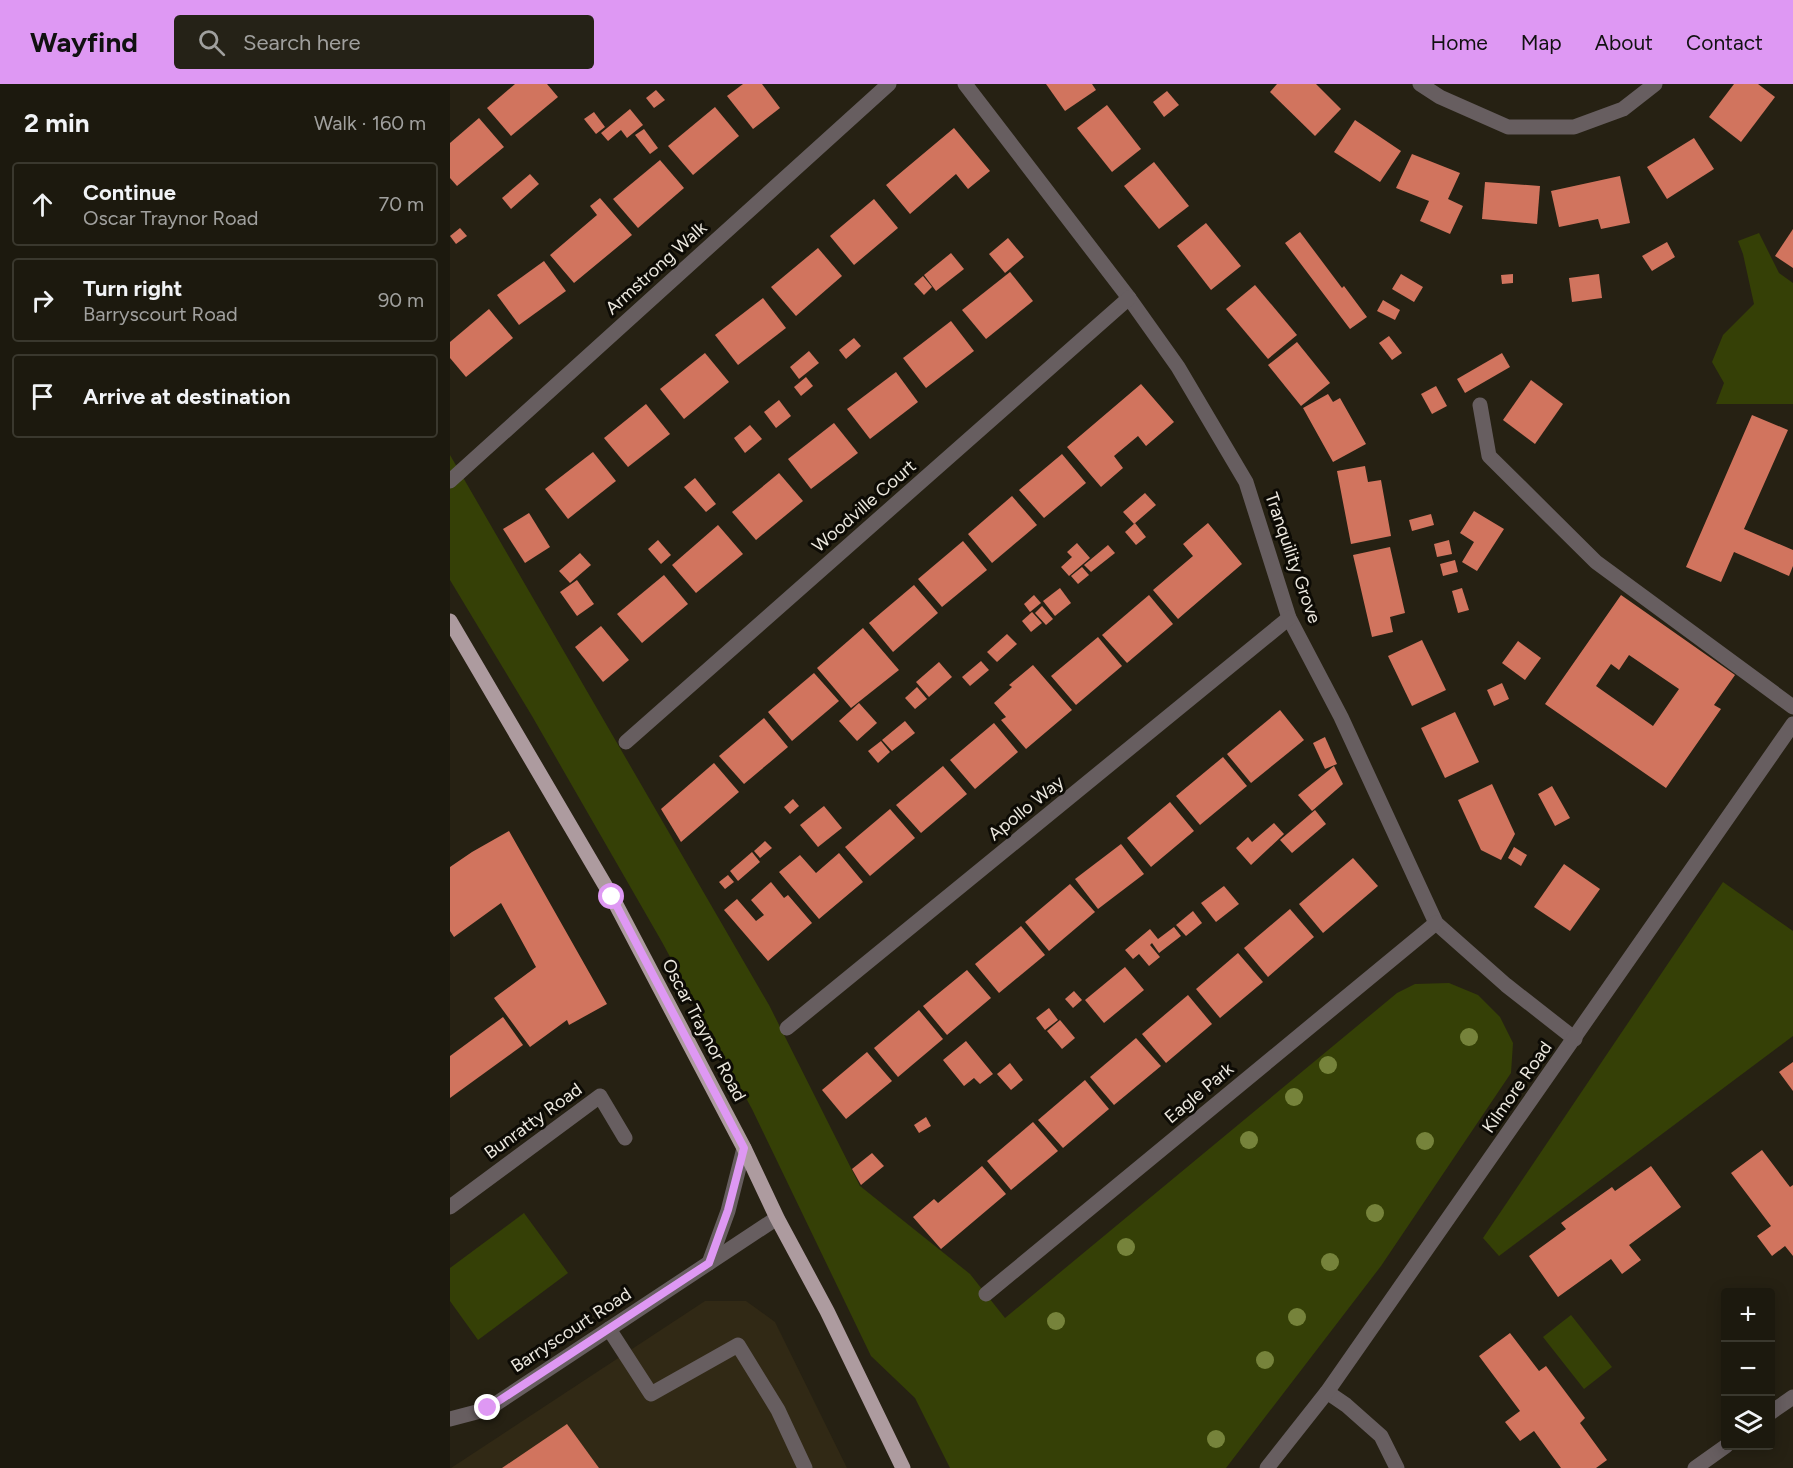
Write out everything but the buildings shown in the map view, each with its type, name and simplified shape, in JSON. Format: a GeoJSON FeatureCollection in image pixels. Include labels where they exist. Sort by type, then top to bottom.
{"type":"FeatureCollection","features":[{"type":"Feature","properties":{"kind":"main road","name":"Oscar Traynor Road"},"geometry":{"type":"LineString","coordinates":[[450,621],[612,897],[744,1148],[903,1468]]}},
{"type":"Feature","properties":{"kind":"street","name":"Armstrong Walk"},"geometry":{"type":"LineString","coordinates":[[450,481],[889,84]]}},
{"type":"Feature","properties":{"kind":"street","name":"Tranquility Grove"},"geometry":{"type":"LineString","coordinates":[[965,84],[1129,298],[1178,367],[1246,482],[1289,618],[1341,717],[1436,922],[1506,985],[1575,1039]]}},
{"type":"Feature","properties":{"kind":"street"},"geometry":{"type":"LineString","coordinates":[[1420,84],[1440,98],[1508,127],[1574,127],[1623,109],[1655,84]]}},
{"type":"Feature","properties":{"kind":"street","name":"Woodville Court"},"geometry":{"type":"LineString","coordinates":[[626,742],[1129,298]]}},
{"type":"Feature","properties":{"kind":"street"},"geometry":{"type":"LineString","coordinates":[[1480,405],[1489,456],[1596,562],[1793,706]]}},
{"type":"Feature","properties":{"kind":"street","name":"Apollo Way"},"geometry":{"type":"LineString","coordinates":[[787,1028],[1289,618]]}},
{"type":"Feature","properties":{"kind":"street","name":"Kilmore Road"},"geometry":{"type":"LineString","coordinates":[[1267,1468],[1327,1392],[1793,724]]}},
{"type":"Feature","properties":{"kind":"street","name":"Eagle Park"},"geometry":{"type":"LineString","coordinates":[[986,1294],[1436,922]]}},
{"type":"Feature","properties":{"kind":"street","name":"Bunratty Road"},"geometry":{"type":"LineString","coordinates":[[450,1207],[600,1096],[625,1138]]}},
{"type":"Feature","properties":{"kind":"street"},"geometry":{"type":"LineString","coordinates":[[709,1263],[728,1210],[744,1148]]}},
{"type":"Feature","properties":{"kind":"street","name":"Barryscourt Road"},"geometry":{"type":"LineString","coordinates":[[450,1419],[488,1408],[777,1218]]}},
{"type":"Feature","properties":{"kind":"street"},"geometry":{"type":"LineString","coordinates":[[609,1329],[651,1394],[738,1345],[778,1410],[805,1468]]}},
{"type":"Feature","properties":{"kind":"street"},"geometry":{"type":"LineString","coordinates":[[1327,1392],[1346,1405],[1381,1436],[1397,1468]]}},
{"type":"Feature","properties":{"kind":"street"},"geometry":{"type":"LineString","coordinates":[[1775,1409],[1793,1396]]}},
{"type":"Feature","properties":{"kind":"street"},"geometry":{"type":"LineString","coordinates":[[1695,1468],[1721,1450]]}},
{"type":"Feature","properties":{"kind":"shaded area"},"geometry":{"type":"Polygon","coordinates":[[[705,1301],[746,1301],[775,1322],[847,1468],[451,1468],[705,1301]]]}},
{"type":"Feature","properties":{"kind":"green space"},"geometry":{"type":"Polygon","coordinates":[[[1759,233],[1779,273],[1793,283],[1793,404],[1716,404],[1724,383],[1712,362],[1723,335],[1754,304],[1738,241],[1759,233]]]}},
{"type":"Feature","properties":{"kind":"green space"},"geometry":{"type":"Polygon","coordinates":[[[450,455],[769,1005],[860,1186],[970,1274],[1005,1318],[1397,993],[1415,984],[1449,983],[1478,995],[1500,1017],[1513,1043],[1511,1073],[1381,1266],[1226,1468],[950,1468],[915,1398],[871,1356],[752,1109],[662,942],[532,716],[450,580],[450,455]]]}},
{"type":"Feature","properties":{"kind":"green space"},"geometry":{"type":"Polygon","coordinates":[[[1723,882],[1793,931],[1793,1036],[1499,1256],[1483,1238],[1723,882]]]}},
{"type":"Feature","properties":{"kind":"green space"},"geometry":{"type":"Polygon","coordinates":[[[524,1213],[568,1273],[478,1340],[450,1301],[450,1268],[524,1213]]]}},
{"type":"Feature","properties":{"kind":"green space"},"geometry":{"type":"Polygon","coordinates":[[[1571,1315],[1612,1367],[1584,1389],[1543,1337],[1571,1315]]]}},
{"type":"Feature","properties":{"kind":"route"},"geometry":{"type":"LineString","coordinates":[[488,1408],[709,1263],[728,1210],[744,1148],[612,897]]}}]}
